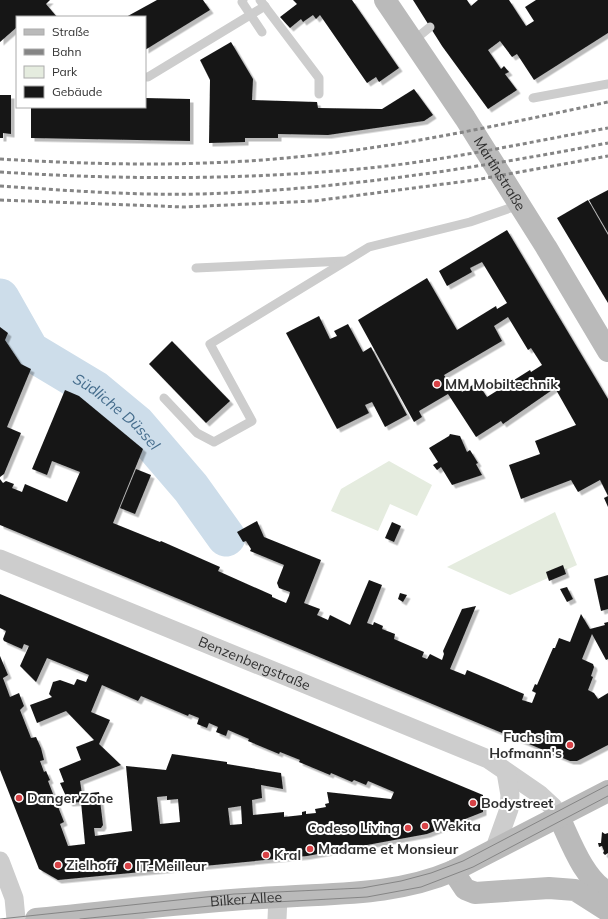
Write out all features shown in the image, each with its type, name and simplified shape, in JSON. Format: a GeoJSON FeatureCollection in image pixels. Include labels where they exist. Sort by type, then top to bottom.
{"type":"FeatureCollection","features":[{"type":"Feature","properties":{"kind":"street","name":"Martinstraße"},"geometry":{"type":"LineString","coordinates":[[385,0],[465,118],[608,351]]}},
{"type":"Feature","properties":{"kind":"street","name":"Benzenbergstraße"},"geometry":{"type":"LineString","coordinates":[[0,559],[488,759],[539,794],[553,807],[559,817]]}},
{"type":"Feature","properties":{"kind":"street"},"geometry":{"type":"LineString","coordinates":[[494,851],[509,809],[510,795],[506,772]]}},
{"type":"Feature","properties":{"kind":"street","name":"Bilker Allee"},"geometry":{"type":"LineString","coordinates":[[36,919],[278,896],[358,894],[427,881],[453,871],[494,851],[608,791]]}},
{"type":"Feature","properties":{"kind":"street"},"geometry":{"type":"LineString","coordinates":[[559,817],[578,856],[582,882],[608,911]]}},
{"type":"Feature","properties":{"kind":"street"},"geometry":{"type":"LineString","coordinates":[[0,861],[14,898],[16,919]]}},
{"type":"Feature","properties":{"kind":"street"},"geometry":{"type":"LineString","coordinates":[[453,871],[465,889],[475,893],[549,888],[582,882],[601,888],[608,892]]}},
{"type":"Feature","properties":{"kind":"street"},"geometry":{"type":"LineString","coordinates":[[277,919],[278,896]]}},
{"type":"Feature","properties":{"kind":"lane"},"geometry":{"type":"LineString","coordinates":[[243,0],[242,2],[262,32]]}},
{"type":"Feature","properties":{"kind":"lane"},"geometry":{"type":"LineString","coordinates":[[146,77],[250,15],[262,3],[318,78],[319,94]]}},
{"type":"Feature","properties":{"kind":"lane"},"geometry":{"type":"LineString","coordinates":[[413,41],[430,27]]}},
{"type":"Feature","properties":{"kind":"lane"},"geometry":{"type":"LineString","coordinates":[[532,98],[608,84]]}},
{"type":"Feature","properties":{"kind":"lane"},"geometry":{"type":"LineString","coordinates":[[164,398],[197,433],[214,442],[252,422],[210,344],[369,246],[470,222],[519,205]]}},
{"type":"Feature","properties":{"kind":"lane"},"geometry":{"type":"LineString","coordinates":[[196,268],[346,261]]}},
{"type":"Feature","properties":{"kind":"green space"},"geometry":{"type":"Polygon","coordinates":[[[389,461],[432,485],[417,516],[390,504],[378,531],[331,511],[341,489],[389,461]]]}},
{"type":"Feature","properties":{"kind":"green space"},"geometry":{"type":"Polygon","coordinates":[[[555,512],[577,565],[510,595],[447,567],[555,512]]]}},
{"type":"Feature","properties":{"kind":"building"},"geometry":{"type":"Polygon","coordinates":[[[0,0],[50,0],[46,4],[56,16],[16,16],[16,28],[0,42],[0,0]]]}},
{"type":"Feature","properties":{"kind":"building"},"geometry":{"type":"Polygon","coordinates":[[[157,0],[203,0],[210,10],[146,49],[146,16],[128,16],[157,0]]]}},
{"type":"Feature","properties":{"kind":"building"},"geometry":{"type":"Polygon","coordinates":[[[293,0],[352,0],[399,68],[379,82],[376,77],[367,83],[320,15],[316,19],[313,15],[303,22],[301,19],[290,28],[280,17],[297,4],[293,0]]]}},
{"type":"Feature","properties":{"kind":"building"},"geometry":{"type":"Polygon","coordinates":[[[413,0],[467,0],[471,6],[478,0],[509,0],[526,26],[534,21],[525,7],[536,0],[608,0],[608,33],[534,80],[517,54],[512,57],[500,41],[488,50],[501,69],[504,66],[509,72],[505,74],[517,90],[488,109],[442,46],[413,0]]]}},
{"type":"Feature","properties":{"kind":"building"},"geometry":{"type":"Polygon","coordinates":[[[231,42],[253,79],[252,100],[317,102],[318,108],[382,109],[414,89],[433,115],[424,121],[328,135],[278,134],[278,138],[245,138],[245,142],[209,143],[210,80],[200,60],[231,42]]]}},
{"type":"Feature","properties":{"kind":"building"},"geometry":{"type":"Polygon","coordinates":[[[0,95],[11,95],[11,134],[3,133],[3,138],[0,138],[0,95]]]}},
{"type":"Feature","properties":{"kind":"building"},"geometry":{"type":"Polygon","coordinates":[[[146,98],[190,99],[190,141],[31,138],[31,108],[146,108],[146,98]]]}},
{"type":"Feature","properties":{"kind":"building"},"geometry":{"type":"Polygon","coordinates":[[[608,190],[608,233],[589,200],[608,190]]]}},
{"type":"Feature","properties":{"kind":"building"},"geometry":{"type":"Polygon","coordinates":[[[588,200],[608,235],[608,303],[557,218],[588,200]]]}},
{"type":"Feature","properties":{"kind":"building"},"geometry":{"type":"Polygon","coordinates":[[[507,230],[608,399],[608,496],[600,480],[578,492],[571,480],[521,499],[509,465],[540,454],[535,441],[576,425],[555,388],[503,424],[501,421],[476,437],[448,394],[419,411],[422,417],[414,422],[358,320],[427,278],[457,330],[496,306],[497,309],[507,303],[482,262],[470,268],[472,272],[447,286],[439,271],[507,230]],[[508,317],[494,326],[502,341],[444,375],[454,390],[459,386],[462,392],[477,382],[487,397],[530,370],[531,372],[542,365],[531,348],[528,350],[508,317]]]}},
{"type":"Feature","properties":{"kind":"building"},"geometry":{"type":"Polygon","coordinates":[[[319,316],[330,339],[337,336],[334,331],[348,324],[363,352],[371,347],[407,415],[385,427],[372,402],[365,405],[369,413],[337,429],[286,333],[319,316]]]}},
{"type":"Feature","properties":{"kind":"building"},"geometry":{"type":"Polygon","coordinates":[[[0,327],[8,333],[5,340],[21,364],[31,369],[7,427],[21,433],[4,474],[0,477],[0,327]]]}},
{"type":"Feature","properties":{"kind":"building"},"geometry":{"type":"Polygon","coordinates":[[[172,341],[230,401],[206,423],[149,364],[172,341]]]}},
{"type":"Feature","properties":{"kind":"building"},"geometry":{"type":"Polygon","coordinates":[[[65,390],[79,396],[143,449],[113,523],[160,542],[161,541],[220,567],[218,571],[272,595],[272,597],[286,603],[290,592],[279,588],[277,583],[284,565],[250,551],[251,549],[246,541],[243,542],[237,532],[257,521],[264,537],[321,560],[304,603],[320,609],[317,615],[328,620],[330,615],[350,625],[369,580],[382,585],[367,623],[373,625],[374,622],[383,626],[382,629],[395,634],[394,639],[424,652],[422,657],[427,659],[430,654],[442,660],[444,654],[443,651],[462,609],[476,606],[450,669],[465,675],[467,670],[524,694],[522,700],[532,703],[536,693],[532,691],[535,684],[537,685],[553,648],[555,648],[559,638],[570,642],[581,614],[590,629],[605,625],[604,623],[608,622],[608,659],[606,660],[592,634],[582,659],[593,664],[594,667],[591,676],[593,677],[588,690],[594,693],[598,699],[608,693],[608,745],[577,761],[570,761],[0,525],[0,479],[3,483],[6,481],[14,484],[12,488],[22,492],[25,484],[67,502],[80,472],[52,461],[47,475],[32,469],[65,390]]]}},
{"type":"Feature","properties":{"kind":"building"},"geometry":{"type":"Polygon","coordinates":[[[450,434],[460,436],[467,452],[470,450],[478,463],[476,464],[482,475],[452,485],[441,467],[437,470],[433,465],[438,462],[429,448],[450,434]]]}},
{"type":"Feature","properties":{"kind":"building"},"geometry":{"type":"Polygon","coordinates":[[[136,469],[151,475],[135,514],[120,508],[136,469]]]}},
{"type":"Feature","properties":{"kind":"building"},"geometry":{"type":"Polygon","coordinates":[[[608,496],[608,507],[604,498],[608,496]]]}},
{"type":"Feature","properties":{"kind":"building"},"geometry":{"type":"Polygon","coordinates":[[[392,522],[401,526],[394,542],[385,538],[392,522]]]}},
{"type":"Feature","properties":{"kind":"building"},"geometry":{"type":"Polygon","coordinates":[[[563,565],[566,574],[549,581],[546,572],[563,565]]]}},
{"type":"Feature","properties":{"kind":"building"},"geometry":{"type":"Polygon","coordinates":[[[608,575],[608,609],[601,611],[594,579],[608,575]]]}},
{"type":"Feature","properties":{"kind":"building"},"geometry":{"type":"Polygon","coordinates":[[[567,587],[573,599],[567,602],[560,589],[567,587]]]}},
{"type":"Feature","properties":{"kind":"building"},"geometry":{"type":"Polygon","coordinates":[[[400,593],[407,595],[403,602],[398,599],[400,593]]]}},
{"type":"Feature","properties":{"kind":"building"},"geometry":{"type":"Polygon","coordinates":[[[0,594],[483,795],[483,812],[427,834],[307,856],[58,880],[39,869],[0,770],[0,656],[8,675],[3,678],[10,697],[19,693],[24,706],[20,710],[31,738],[36,737],[41,748],[44,760],[40,761],[44,772],[46,771],[50,780],[48,781],[64,822],[60,824],[68,846],[85,844],[81,802],[69,803],[60,783],[64,782],[59,769],[81,760],[76,747],[94,740],[66,711],[37,723],[30,705],[52,697],[49,694],[53,682],[60,680],[74,685],[77,679],[86,682],[89,675],[47,658],[36,682],[20,666],[29,646],[24,644],[22,649],[4,641],[3,639],[6,631],[0,628],[0,594]],[[102,685],[91,712],[110,720],[99,744],[121,765],[80,781],[82,794],[99,792],[103,825],[101,828],[94,828],[95,836],[132,831],[126,766],[166,770],[172,754],[227,762],[227,764],[281,773],[283,789],[261,785],[262,798],[252,800],[253,815],[284,812],[284,817],[302,815],[302,812],[306,811],[306,814],[316,813],[315,809],[326,807],[325,804],[329,803],[327,792],[391,799],[394,792],[368,781],[366,785],[354,780],[352,782],[331,773],[330,775],[299,762],[300,760],[280,752],[279,754],[248,741],[249,739],[228,730],[226,736],[216,732],[218,727],[209,723],[207,728],[197,724],[199,718],[189,714],[188,716],[141,696],[138,701],[102,685]],[[167,796],[157,797],[160,824],[180,822],[178,799],[167,800],[167,796]],[[241,806],[228,808],[230,825],[242,824],[241,806]]]}},
{"type":"Feature","properties":{"kind":"building"},"geometry":{"type":"Polygon","coordinates":[[[602,832],[605,834],[608,833],[608,853],[605,855],[603,853],[604,851],[602,846],[599,847],[598,843],[601,843],[602,832]]]}},
{"type":"Feature","properties":{"kind":"waterway","name":"Südliche Düssel"},"geometry":{"type":"LineString","coordinates":[[0,298],[30,351],[95,390],[136,424],[191,488],[226,537]]}},
{"type":"Feature","properties":{"kind":"tram line"},"geometry":{"type":"LineString","coordinates":[[0,919],[234,894],[362,888],[401,881],[431,873],[463,861],[608,785]]}},
{"type":"Feature","properties":{"kind":"tram line"},"geometry":{"type":"LineString","coordinates":[[80,919],[220,905],[367,897],[421,887],[473,867],[608,796]]}},
{"type":"Feature","properties":{"kind":"railway"},"geometry":{"type":"LineString","coordinates":[[0,159],[74,163],[185,164],[296,157],[335,153],[414,141],[608,102]]}},
{"type":"Feature","properties":{"kind":"railway"},"geometry":{"type":"LineString","coordinates":[[0,172],[46,175],[184,178],[323,172],[399,165],[608,128]]}},
{"type":"Feature","properties":{"kind":"railway"},"geometry":{"type":"LineString","coordinates":[[0,186],[114,193],[170,194],[275,190],[418,175],[608,143]]}},
{"type":"Feature","properties":{"kind":"railway"},"geometry":{"type":"LineString","coordinates":[[0,200],[184,207],[314,201],[475,180],[608,156]]}},
{"type":"Feature","properties":{"kind":"place","name":"MM Mobiltechnik"},"geometry":{"type":"Point","coordinates":[437,384]}},
{"type":"Feature","properties":{"kind":"place","name":"Fuchs im Hofmann's"},"geometry":{"type":"Point","coordinates":[570,745]}},
{"type":"Feature","properties":{"kind":"place","name":"Danger Zone"},"geometry":{"type":"Point","coordinates":[19,798]}},
{"type":"Feature","properties":{"kind":"place","name":"Bodystreet"},"geometry":{"type":"Point","coordinates":[473,803]}},
{"type":"Feature","properties":{"kind":"place","name":"Wekita"},"geometry":{"type":"Point","coordinates":[425,826]}},
{"type":"Feature","properties":{"kind":"place","name":"Codeso Living"},"geometry":{"type":"Point","coordinates":[408,828]}},
{"type":"Feature","properties":{"kind":"place","name":"Madame et Monsieur"},"geometry":{"type":"Point","coordinates":[310,849]}},
{"type":"Feature","properties":{"kind":"place","name":"Kral"},"geometry":{"type":"Point","coordinates":[266,855]}},
{"type":"Feature","properties":{"kind":"place","name":"Zielhoff"},"geometry":{"type":"Point","coordinates":[58,865]}},
{"type":"Feature","properties":{"kind":"place","name":"IT-Meilleur"},"geometry":{"type":"Point","coordinates":[128,866]}}]}
